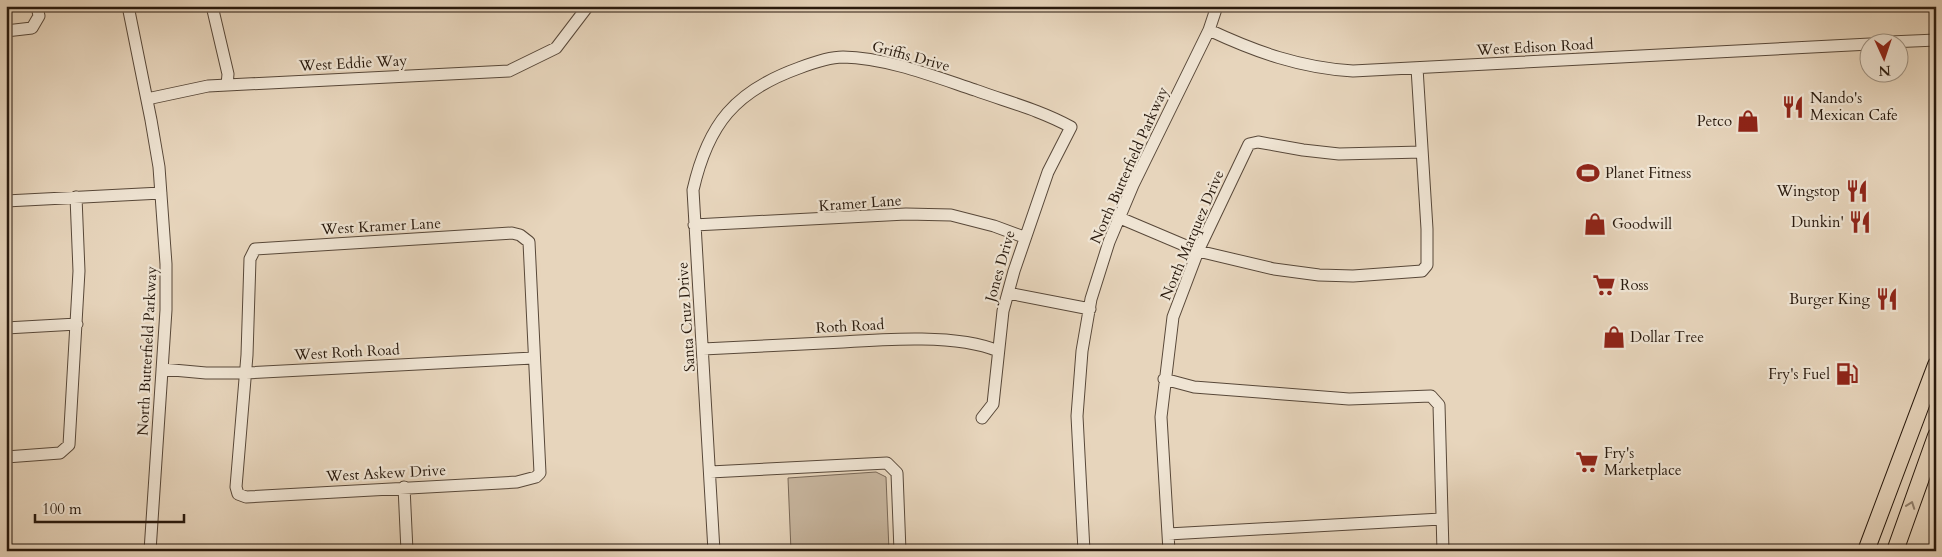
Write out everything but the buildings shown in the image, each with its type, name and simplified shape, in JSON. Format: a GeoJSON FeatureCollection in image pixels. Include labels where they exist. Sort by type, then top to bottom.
{"type":"FeatureCollection","features":[{"type":"Feature","properties":{"kind":"highway"},"geometry":{"type":"LineString","coordinates":[[1866,551],[1936,365]]}},
{"type":"Feature","properties":{"kind":"highway"},"geometry":{"type":"LineString","coordinates":[[1895,551],[1936,436]]}},
{"type":"Feature","properties":{"kind":"street"},"geometry":{"type":"LineString","coordinates":[[6,31],[32,28],[39,16],[37,6]]}},
{"type":"Feature","properties":{"kind":"street","name":"North Butterfield Parkway"},"geometry":{"type":"LineString","coordinates":[[128,6],[147,99],[161,193],[166,264],[162,369],[150,551]]}},
{"type":"Feature","properties":{"kind":"street"},"geometry":{"type":"LineString","coordinates":[[212,6],[228,74],[227,84]]}},
{"type":"Feature","properties":{"kind":"street","name":"West Eddie Way"},"geometry":{"type":"LineString","coordinates":[[147,99],[208,86],[227,84],[510,70],[556,48],[588,6]]}},
{"type":"Feature","properties":{"kind":"street","name":"North Butterfield Parkway"},"geometry":{"type":"LineString","coordinates":[[1084,551],[1077,416],[1082,351],[1090,309],[1109,242],[1209,30],[1217,6]]}},
{"type":"Feature","properties":{"kind":"street","name":"West Edison Road"},"geometry":{"type":"LineString","coordinates":[[1209,30],[1250,49],[1284,61],[1314,67],[1353,71],[1860,45]]}},
{"type":"Feature","properties":{"kind":"street"},"geometry":{"type":"LineString","coordinates":[[1910,41],[1936,40]]}},
{"type":"Feature","properties":{"kind":"street","name":"Griffis Drive"},"geometry":{"type":"LineString","coordinates":[[743,96],[770,78],[817,62],[840,57],[866,59],[939,78],[1045,112],[1071,127]]}},
{"type":"Feature","properties":{"kind":"street"},"geometry":{"type":"LineString","coordinates":[[1120,218],[1198,251],[1274,269],[1319,275],[1389,275],[1422,271],[1427,265],[1427,229],[1417,68]]}},
{"type":"Feature","properties":{"kind":"street","name":"Santa Cruz Drive"},"geometry":{"type":"LineString","coordinates":[[714,551],[693,190],[703,153],[722,119],[743,96]]}},
{"type":"Feature","properties":{"kind":"street","name":"Jones Drive"},"geometry":{"type":"LineString","coordinates":[[982,418],[993,404],[1003,311],[1024,237],[1048,172],[1071,127]]}},
{"type":"Feature","properties":{"kind":"street","name":"North Marquez Drive"},"geometry":{"type":"LineString","coordinates":[[1169,551],[1161,417],[1164,379],[1173,317],[1198,251],[1249,144],[1258,142],[1339,154],[1422,152]]}},
{"type":"Feature","properties":{"kind":"street"},"geometry":{"type":"LineString","coordinates":[[6,202],[161,193]]}},
{"type":"Feature","properties":{"kind":"street"},"geometry":{"type":"LineString","coordinates":[[6,457],[60,453],[69,445],[79,270],[76,197]]}},
{"type":"Feature","properties":{"kind":"street","name":"Kramer Lane"},"geometry":{"type":"LineString","coordinates":[[694,226],[906,214],[951,215],[994,226],[1024,237]]}},
{"type":"Feature","properties":{"kind":"street","name":"West Kramer Lane"},"geometry":{"type":"LineString","coordinates":[[246,373],[250,259],[255,248],[512,233],[520,235],[529,242],[534,358]]}},
{"type":"Feature","properties":{"kind":"street"},"geometry":{"type":"LineString","coordinates":[[1008,293],[1090,309]]}},
{"type":"Feature","properties":{"kind":"street"},"geometry":{"type":"LineString","coordinates":[[6,328],[77,324]]}},
{"type":"Feature","properties":{"kind":"street","name":"Roth Road"},"geometry":{"type":"LineString","coordinates":[[703,349],[903,338],[945,341],[991,347],[998,350]]}},
{"type":"Feature","properties":{"kind":"street","name":"West Roth Road"},"geometry":{"type":"LineString","coordinates":[[162,369],[206,373],[246,373],[534,358]]}},
{"type":"Feature","properties":{"kind":"street","name":"West Askew Drive"},"geometry":{"type":"LineString","coordinates":[[246,373],[236,487],[238,494],[246,497],[517,482],[536,477],[540,473],[534,358]]}},
{"type":"Feature","properties":{"kind":"street"},"geometry":{"type":"LineString","coordinates":[[1164,379],[1194,386],[1349,399],[1430,396],[1438,405],[1443,551]]}},
{"type":"Feature","properties":{"kind":"street"},"geometry":{"type":"LineString","coordinates":[[710,472],[881,462],[892,466],[897,473],[900,551]]}},
{"type":"Feature","properties":{"kind":"street"},"geometry":{"type":"LineString","coordinates":[[404,488],[406,551]]}},
{"type":"Feature","properties":{"kind":"street"},"geometry":{"type":"LineString","coordinates":[[1168,534],[1442,519]]}},
{"type":"Feature","properties":{"kind":"shaded area"},"geometry":{"type":"Polygon","coordinates":[[[876,472],[886,477],[889,551],[791,551],[788,478],[876,472]]]}},
{"type":"Feature","properties":{"kind":"place","name":"Nando's Mexican Cafe"},"geometry":{"type":"Point","coordinates":[1793,107]}},
{"type":"Feature","properties":{"kind":"place","name":"Petco"},"geometry":{"type":"Point","coordinates":[1748,121]}},
{"type":"Feature","properties":{"kind":"place","name":"Planet Fitness"},"geometry":{"type":"Point","coordinates":[1588,173]}},
{"type":"Feature","properties":{"kind":"place","name":"Wingstop"},"geometry":{"type":"Point","coordinates":[1857,191]}},
{"type":"Feature","properties":{"kind":"place","name":"Dunkin'"},"geometry":{"type":"Point","coordinates":[1860,222]}},
{"type":"Feature","properties":{"kind":"place","name":"Goodwill"},"geometry":{"type":"Point","coordinates":[1595,224]}},
{"type":"Feature","properties":{"kind":"place","name":"Ross"},"geometry":{"type":"Point","coordinates":[1604,285]}},
{"type":"Feature","properties":{"kind":"place","name":"Burger King"},"geometry":{"type":"Point","coordinates":[1887,299]}},
{"type":"Feature","properties":{"kind":"place","name":"Dollar Tree"},"geometry":{"type":"Point","coordinates":[1614,337]}},
{"type":"Feature","properties":{"kind":"place","name":"Fry's Fuel"},"geometry":{"type":"Point","coordinates":[1847,374]}},
{"type":"Feature","properties":{"kind":"place","name":"Fry's Marketplace"},"geometry":{"type":"Point","coordinates":[1587,462]}}]}
